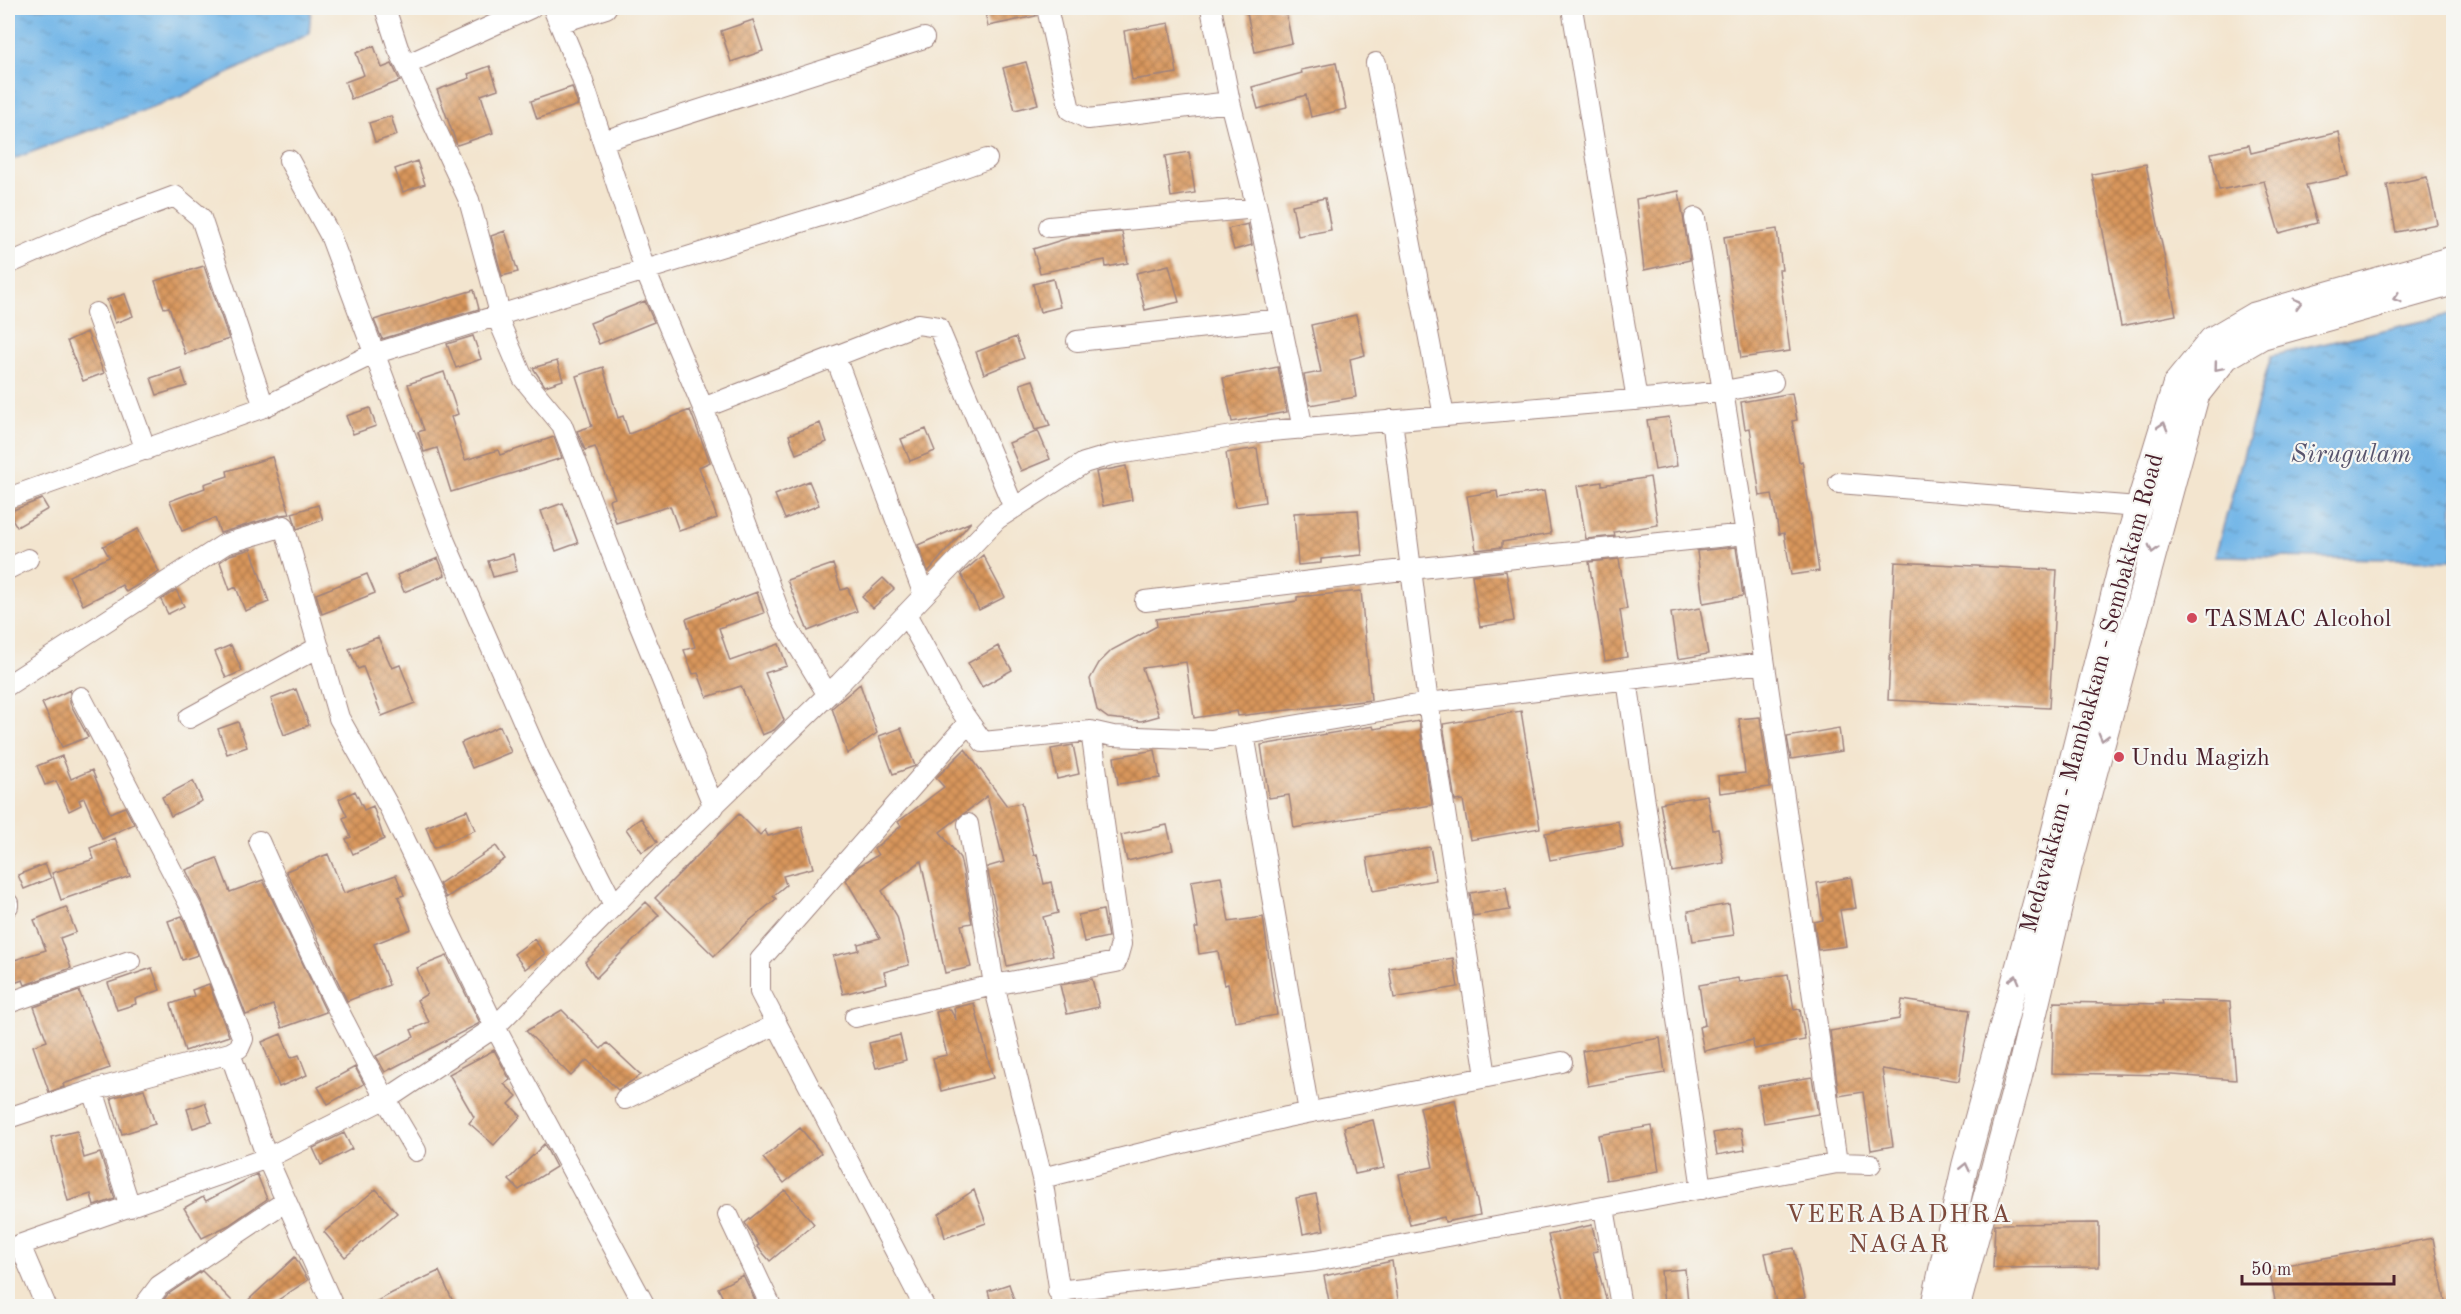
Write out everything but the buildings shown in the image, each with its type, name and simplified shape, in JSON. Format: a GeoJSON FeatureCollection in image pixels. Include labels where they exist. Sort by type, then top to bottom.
{"type":"FeatureCollection","features":[{"type":"Feature","properties":{"kind":"main road","name":"Medavakkam - Mambakkam - Sembakkam Road"},"geometry":{"type":"LineString","coordinates":[[1934,1306],[1965,1167],[2138,507],[2176,384],[2212,340],[2253,316],[2454,259]]}},
{"type":"Feature","properties":{"kind":"main road","name":"Medavakkam - Mambakkam - Sembakkam Road"},"geometry":{"type":"LineString","coordinates":[[1957,1306],[2019,1076],[2069,865],[2196,394],[2226,357],[2262,336],[2454,282]]}},
{"type":"Feature","properties":{"kind":"street"},"geometry":{"type":"LineString","coordinates":[[385,8],[406,65],[469,200],[498,314],[523,378],[562,425],[637,619],[714,807]]}},
{"type":"Feature","properties":{"kind":"street"},"geometry":{"type":"LineString","coordinates":[[406,65],[531,8]]}},
{"type":"Feature","properties":{"kind":"street"},"geometry":{"type":"LineString","coordinates":[[606,8],[556,15],[581,75],[645,270],[703,408],[782,619],[828,695]]}},
{"type":"Feature","properties":{"kind":"street"},"geometry":{"type":"LineString","coordinates":[[1047,8],[1070,110],[1088,119],[1230,102]]}},
{"type":"Feature","properties":{"kind":"street"},"geometry":{"type":"LineString","coordinates":[[1211,8],[1304,429]]}},
{"type":"Feature","properties":{"kind":"street"},"geometry":{"type":"LineString","coordinates":[[1572,8],[1637,400]]}},
{"type":"Feature","properties":{"kind":"street"},"geometry":{"type":"LineString","coordinates":[[603,141],[924,38]]}},
{"type":"Feature","properties":{"kind":"street"},"geometry":{"type":"LineString","coordinates":[[1376,63],[1443,416]]}},
{"type":"Feature","properties":{"kind":"street"},"geometry":{"type":"LineString","coordinates":[[8,498],[264,407],[373,354],[866,202],[987,159]]}},
{"type":"Feature","properties":{"kind":"street"},"geometry":{"type":"LineString","coordinates":[[289,160],[330,235],[445,542],[529,735],[614,905]]}},
{"type":"Feature","properties":{"kind":"street"},"geometry":{"type":"LineString","coordinates":[[8,264],[97,225],[176,196],[201,218],[264,407]]}},
{"type":"Feature","properties":{"kind":"street"},"geometry":{"type":"LineString","coordinates":[[1049,226],[1257,208]]}},
{"type":"Feature","properties":{"kind":"street"},"geometry":{"type":"LineString","coordinates":[[1695,218],[1746,534],[1836,1163]]}},
{"type":"Feature","properties":{"kind":"street"},"geometry":{"type":"LineString","coordinates":[[96,313],[146,450]]}},
{"type":"Feature","properties":{"kind":"street"},"geometry":{"type":"LineString","coordinates":[[1077,341],[1280,319]]}},
{"type":"Feature","properties":{"kind":"street"},"geometry":{"type":"LineString","coordinates":[[703,408],[918,324],[938,327],[1014,508]]}},
{"type":"Feature","properties":{"kind":"street"},"geometry":{"type":"LineString","coordinates":[[835,356],[924,595]]}},
{"type":"Feature","properties":{"kind":"street"},"geometry":{"type":"LineString","coordinates":[[46,1306],[14,1247],[267,1158],[385,1099],[495,1027],[614,905],[828,695],[997,519],[1084,463],[1111,455],[1259,432],[1637,400],[1724,391],[1773,382]]}},
{"type":"Feature","properties":{"kind":"street"},"geometry":{"type":"LineString","coordinates":[[1392,420],[1428,703],[1486,1076]]}},
{"type":"Feature","properties":{"kind":"street"},"geometry":{"type":"LineString","coordinates":[[1839,483],[2138,507]]}},
{"type":"Feature","properties":{"kind":"street"},"geometry":{"type":"LineString","coordinates":[[8,685],[225,544],[284,526],[339,718],[389,807],[495,1027],[645,1306]]}},
{"type":"Feature","properties":{"kind":"street"},"geometry":{"type":"LineString","coordinates":[[1145,601],[1411,569],[1746,534]]}},
{"type":"Feature","properties":{"kind":"street"},"geometry":{"type":"LineString","coordinates":[[8,569],[28,559]]}},
{"type":"Feature","properties":{"kind":"street"},"geometry":{"type":"LineString","coordinates":[[906,614],[952,698],[983,742],[1091,731],[1113,736],[1211,740],[1428,703],[1764,663]]}},
{"type":"Feature","properties":{"kind":"street"},"geometry":{"type":"LineString","coordinates":[[189,718],[319,647]]}},
{"type":"Feature","properties":{"kind":"street"},"geometry":{"type":"LineString","coordinates":[[1628,680],[1702,1189]]}},
{"type":"Feature","properties":{"kind":"street"},"geometry":{"type":"LineString","coordinates":[[8,1118],[93,1090],[230,1053],[239,1048],[243,1039],[194,913],[81,697]]}},
{"type":"Feature","properties":{"kind":"street"},"geometry":{"type":"LineString","coordinates":[[924,1306],[760,993],[759,960],[969,722]]}},
{"type":"Feature","properties":{"kind":"street"},"geometry":{"type":"LineString","coordinates":[[855,1017],[994,985],[1116,962],[1121,944],[1091,731]]}},
{"type":"Feature","properties":{"kind":"street"},"geometry":{"type":"LineString","coordinates":[[1244,734],[1310,1112]]}},
{"type":"Feature","properties":{"kind":"street"},"geometry":{"type":"LineString","coordinates":[[968,824],[994,985],[1042,1178],[1060,1299],[1315,1261],[1836,1163],[1871,1164]]}},
{"type":"Feature","properties":{"kind":"street"},"geometry":{"type":"LineString","coordinates":[[259,841],[306,947],[385,1099],[417,1151]]}},
{"type":"Feature","properties":{"kind":"street"},"geometry":{"type":"LineString","coordinates":[[8,1004],[130,961]]}},
{"type":"Feature","properties":{"kind":"street"},"geometry":{"type":"LineString","coordinates":[[625,1099],[777,1024]]}},
{"type":"Feature","properties":{"kind":"street"},"geometry":{"type":"LineString","coordinates":[[230,1053],[267,1158],[333,1306]]}},
{"type":"Feature","properties":{"kind":"street"},"geometry":{"type":"LineString","coordinates":[[1042,1178],[1310,1112],[1562,1062]]}},
{"type":"Feature","properties":{"kind":"street"},"geometry":{"type":"LineString","coordinates":[[93,1090],[130,1207]]}},
{"type":"Feature","properties":{"kind":"street"},"geometry":{"type":"LineString","coordinates":[[144,1306],[159,1286],[286,1201]]}},
{"type":"Feature","properties":{"kind":"street"},"geometry":{"type":"LineString","coordinates":[[1604,1208],[1621,1306]]}},
{"type":"Feature","properties":{"kind":"street"},"geometry":{"type":"LineString","coordinates":[[728,1215],[771,1306]]}},
{"type":"Feature","properties":{"kind":"water"},"geometry":{"type":"Polygon","coordinates":[[[8,8],[311,8],[309,34],[182,96],[8,161],[8,8]]]}},
{"type":"Feature","properties":{"kind":"water","name":"Sirugulam"},"geometry":{"type":"Polygon","coordinates":[[[2453,314],[2453,560],[2215,556],[2271,356],[2453,314]]]}},
{"type":"Feature","properties":{"kind":"place","name":"TASMAC Alcohol"},"geometry":{"type":"Point","coordinates":[2192,618]}},
{"type":"Feature","properties":{"kind":"place","name":"Undu Magizh"},"geometry":{"type":"Point","coordinates":[2119,757]}},
{"type":"Feature","properties":{"kind":"district","name":"VEERABADHRA NAGAR"},"geometry":{"type":"Point","coordinates":[1899,1228]}}]}
